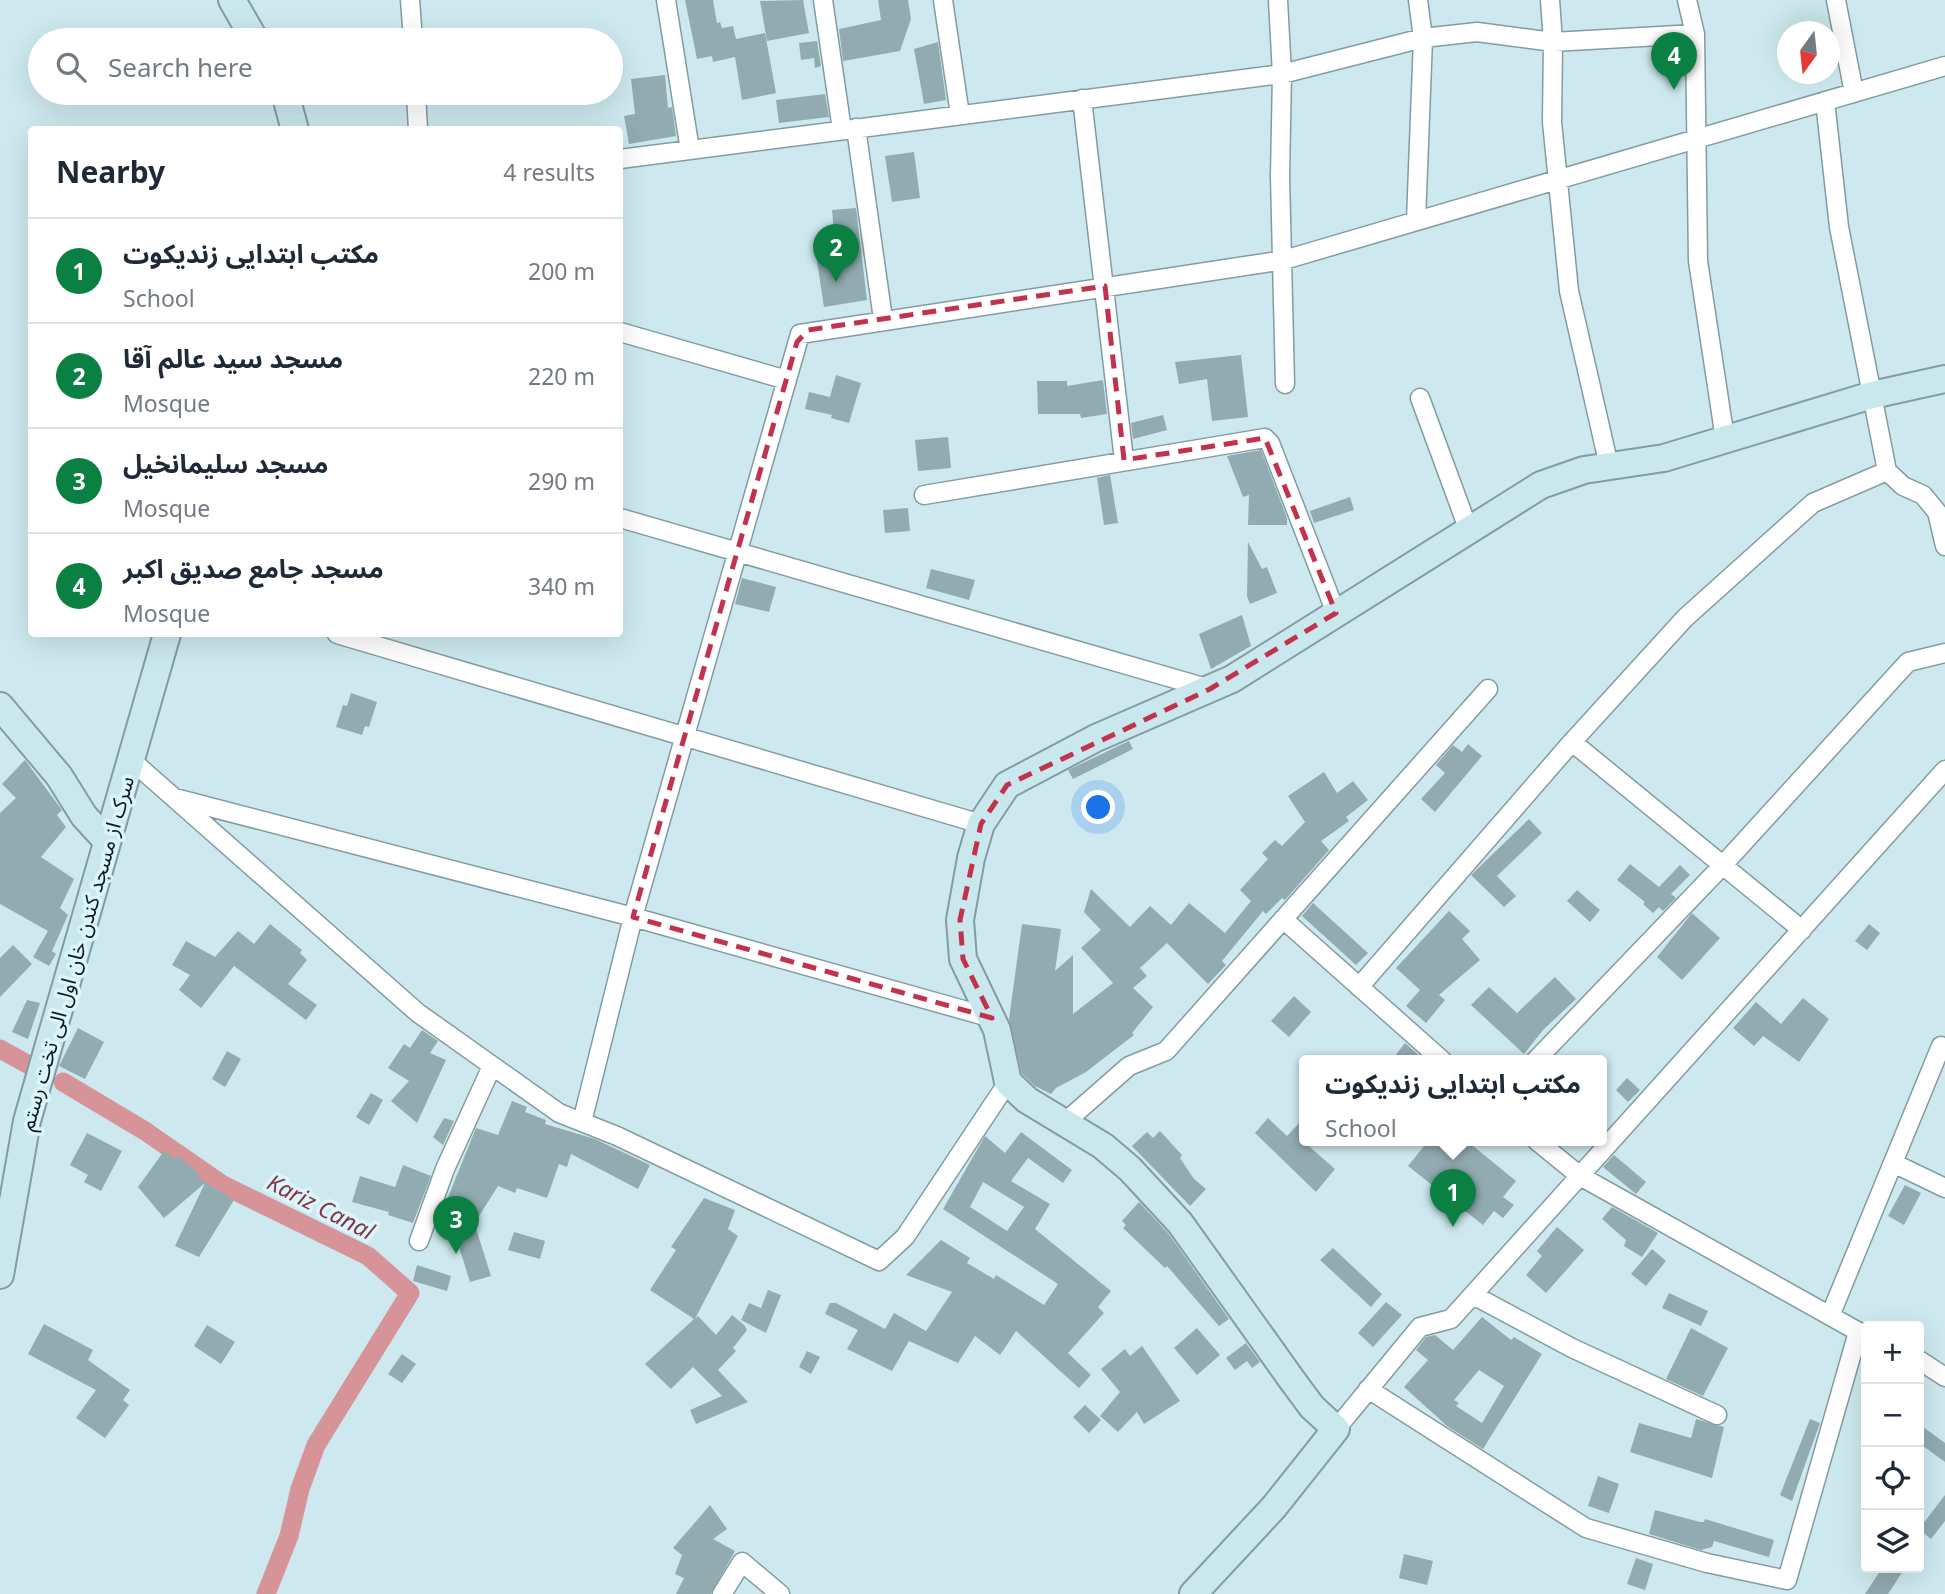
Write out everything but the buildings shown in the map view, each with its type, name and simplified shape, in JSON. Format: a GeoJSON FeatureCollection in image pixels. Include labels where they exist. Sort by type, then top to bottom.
{"type":"FeatureCollection","features":[{"type":"Feature","properties":{"kind":"street"},"geometry":{"type":"LineString","coordinates":[[233,0],[249,28]]}},
{"type":"Feature","properties":{"kind":"street"},"geometry":{"type":"LineString","coordinates":[[410,0],[412,28]]}},
{"type":"Feature","properties":{"kind":"street"},"geometry":{"type":"LineString","coordinates":[[666,0],[690,150]]}},
{"type":"Feature","properties":{"kind":"street"},"geometry":{"type":"LineString","coordinates":[[823,0],[883,319]]}},
{"type":"Feature","properties":{"kind":"street"},"geometry":{"type":"LineString","coordinates":[[943,0],[960,115]]}},
{"type":"Feature","properties":{"kind":"street"},"geometry":{"type":"LineString","coordinates":[[1278,0],[1282,74],[1280,176],[1285,384]]}},
{"type":"Feature","properties":{"kind":"street"},"geometry":{"type":"LineString","coordinates":[[1416,221],[1423,38],[1418,0]]}},
{"type":"Feature","properties":{"kind":"street"},"geometry":{"type":"LineString","coordinates":[[1550,0],[1553,42],[1552,122],[1569,291],[1609,466]]}},
{"type":"Feature","properties":{"kind":"street"},"geometry":{"type":"LineString","coordinates":[[1687,0],[1695,34],[1698,261],[1726,439]]}},
{"type":"Feature","properties":{"kind":"street"},"geometry":{"type":"LineString","coordinates":[[1836,0],[1854,93]]}},
{"type":"Feature","properties":{"kind":"street"},"geometry":{"type":"LineString","coordinates":[[623,159],[1282,74],[1423,38],[1477,32],[1553,42],[1695,34]]}},
{"type":"Feature","properties":{"kind":"street"},"geometry":{"type":"LineString","coordinates":[[582,1122],[633,917],[800,334],[883,319],[1284,260],[1945,66]]}},
{"type":"Feature","properties":{"kind":"street"},"geometry":{"type":"LineString","coordinates":[[1082,99],[1124,460]]}},
{"type":"Feature","properties":{"kind":"street"},"geometry":{"type":"LineString","coordinates":[[1825,101],[1839,227],[1887,471],[1903,486],[1923,495],[1937,512],[1945,546]]}},
{"type":"Feature","properties":{"kind":"street"},"geometry":{"type":"LineString","coordinates":[[288,105],[294,126]]}},
{"type":"Feature","properties":{"kind":"street"},"geometry":{"type":"LineString","coordinates":[[417,105],[418,126]]}},
{"type":"Feature","properties":{"kind":"street"},"geometry":{"type":"LineString","coordinates":[[623,333],[787,380]]}},
{"type":"Feature","properties":{"kind":"street"},"geometry":{"type":"LineString","coordinates":[[1336,1429],[1312,1407],[1180,1223],[1130,1169],[1103,1146],[1027,1100],[1008,1082],[992,1018],[963,959],[960,920],[971,858],[981,824],[1007,785],[1096,738],[1232,680],[1541,485],[1609,466],[1664,458],[1872,395],[1945,379]]}},
{"type":"Feature","properties":{"kind":"street"},"geometry":{"type":"LineString","coordinates":[[1420,398],[1469,531]]}},
{"type":"Feature","properties":{"kind":"street"},"geometry":{"type":"LineString","coordinates":[[924,495],[1265,438],[1270,443],[1336,613]]}},
{"type":"Feature","properties":{"kind":"street"},"geometry":{"type":"LineString","coordinates":[[1359,987],[1685,618],[1813,503],[1887,471]]}},
{"type":"Feature","properties":{"kind":"street"},"geometry":{"type":"LineString","coordinates":[[623,519],[1210,689]]}},
{"type":"Feature","properties":{"kind":"street","name":"سرک از مسجد کندن خان اول الی تخت رستم"},"geometry":{"type":"LineString","coordinates":[[0,1275],[27,1121],[166,637]]}},
{"type":"Feature","properties":{"kind":"street"},"geometry":{"type":"LineString","coordinates":[[347,637],[981,824]]}},
{"type":"Feature","properties":{"kind":"street"},"geometry":{"type":"LineString","coordinates":[[1541,1055],[1722,866],[1908,662],[1945,653]]}},
{"type":"Feature","properties":{"kind":"street"},"geometry":{"type":"LineString","coordinates":[[1064,1123],[1129,1066],[1166,1051],[1488,690]]}},
{"type":"Feature","properties":{"kind":"street"},"geometry":{"type":"LineString","coordinates":[[0,706],[59,776],[84,816],[106,840]]}},
{"type":"Feature","properties":{"kind":"street"},"geometry":{"type":"LineString","coordinates":[[1572,743],[1802,930]]}},
{"type":"Feature","properties":{"kind":"street"},"geometry":{"type":"LineString","coordinates":[[130,759],[418,1013],[559,1113],[879,1261],[905,1237],[1008,1082]]}},
{"type":"Feature","properties":{"kind":"street"},"geometry":{"type":"LineString","coordinates":[[1193,1594],[1275,1507],[1420,1327],[1451,1319],[1945,770]]}},
{"type":"Feature","properties":{"kind":"street"},"geometry":{"type":"LineString","coordinates":[[171,797],[633,917],[992,1018]]}},
{"type":"Feature","properties":{"kind":"street"},"geometry":{"type":"LineString","coordinates":[[1283,919],[1436,1055]]}},
{"type":"Feature","properties":{"kind":"street"},"geometry":{"type":"LineString","coordinates":[[1830,1317],[1941,1046]]}},
{"type":"Feature","properties":{"kind":"street"},"geometry":{"type":"LineString","coordinates":[[419,1241],[445,1169],[492,1066]]}},
{"type":"Feature","properties":{"kind":"street"},"geometry":{"type":"LineString","coordinates":[[1543,1146],[1580,1176],[1861,1333]]}},
{"type":"Feature","properties":{"kind":"street"},"geometry":{"type":"LineString","coordinates":[[1893,1163],[1945,1188]]}},
{"type":"Feature","properties":{"kind":"street"},"geometry":{"type":"LineString","coordinates":[[1473,1295],[1572,1348],[1717,1415]]}},
{"type":"Feature","properties":{"kind":"street"},"geometry":{"type":"LineString","coordinates":[[1368,1389],[1586,1528],[1707,1563],[1787,1580],[1861,1337]]}},
{"type":"Feature","properties":{"kind":"street"},"geometry":{"type":"LineString","coordinates":[[1924,1363],[1945,1377]]}},
{"type":"Feature","properties":{"kind":"street"},"geometry":{"type":"LineString","coordinates":[[722,1594],[742,1562],[780,1594]]}},
{"type":"Feature","properties":{"kind":"highlighted area"},"geometry":{"type":"Polygon","coordinates":[[[1105,286],[1124,460],[1265,438],[1336,613],[1210,689],[1007,785],[981,824],[960,920],[963,959],[992,1018],[633,917],[797,342],[808,330],[1105,286]]]}},
{"type":"Feature","properties":{"kind":"waterway","name":"Kariz Canal"},"geometry":{"type":"LineString","coordinates":[[0,1049],[29,1065]]}},
{"type":"Feature","properties":{"kind":"waterway","name":"Kariz Canal"},"geometry":{"type":"LineString","coordinates":[[63,1082],[145,1131],[223,1185],[368,1256],[410,1293],[316,1445],[300,1489],[289,1536],[266,1594]]}},
{"type":"Feature","properties":{"kind":"place","name":"مسجد جامع صدیق اکبر"},"geometry":{"type":"Point","coordinates":[1674,90]}},
{"type":"Feature","properties":{"kind":"place","name":"مسجد سید عالم آقا"},"geometry":{"type":"Point","coordinates":[836,282]}},
{"type":"Feature","properties":{"kind":"place","name":"مکتب ابتدایی زندیکوت"},"geometry":{"type":"Point","coordinates":[1453,1227]}},
{"type":"Feature","properties":{"kind":"place","name":"مسجد سلیمانخیل"},"geometry":{"type":"Point","coordinates":[456,1254]}}]}
